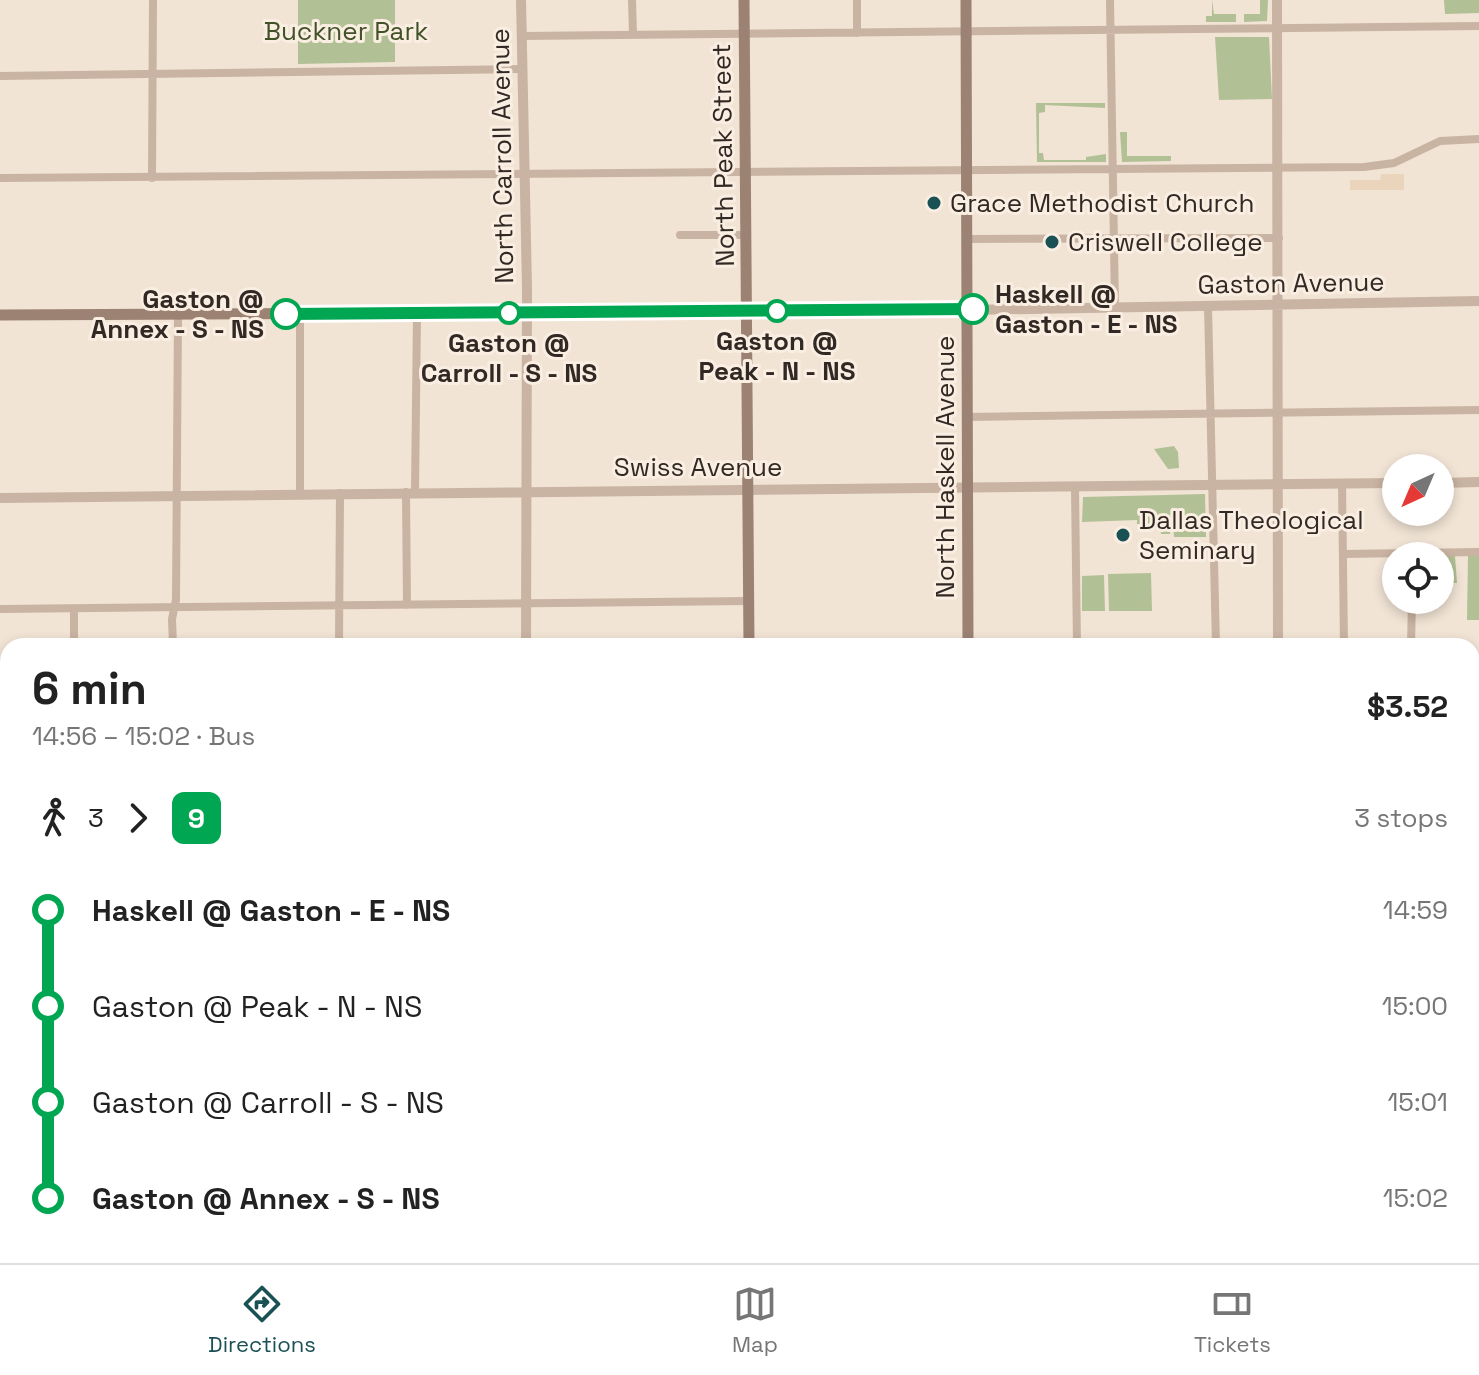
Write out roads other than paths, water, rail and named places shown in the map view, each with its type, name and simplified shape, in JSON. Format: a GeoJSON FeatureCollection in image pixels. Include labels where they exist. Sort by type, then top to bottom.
{"type":"FeatureCollection","features":[{"type":"Feature","properties":{"kind":"main road","name":"North Peak Street"},"geometry":{"type":"LineString","coordinates":[[744,0],[749,638]]}},
{"type":"Feature","properties":{"kind":"main road","name":"North Haskell Avenue"},"geometry":{"type":"LineString","coordinates":[[966,0],[968,638]]}},
{"type":"Feature","properties":{"kind":"main road","name":"Gaston Avenue"},"geometry":{"type":"LineString","coordinates":[[0,315],[968,310]]}},
{"type":"Feature","properties":{"kind":"street"},"geometry":{"type":"LineString","coordinates":[[152,178],[153,0]]}},
{"type":"Feature","properties":{"kind":"street","name":"North Carroll Avenue"},"geometry":{"type":"LineString","coordinates":[[521,0],[527,312],[526,638]]}},
{"type":"Feature","properties":{"kind":"street"},"geometry":{"type":"LineString","coordinates":[[632,0],[633,35]]}},
{"type":"Feature","properties":{"kind":"street"},"geometry":{"type":"LineString","coordinates":[[857,0],[857,33]]}},
{"type":"Feature","properties":{"kind":"street"},"geometry":{"type":"LineString","coordinates":[[1110,0],[1115,308]]}},
{"type":"Feature","properties":{"kind":"street"},"geometry":{"type":"LineString","coordinates":[[1277,0],[1280,167],[1278,638]]}},
{"type":"Feature","properties":{"kind":"street"},"geometry":{"type":"LineString","coordinates":[[522,36],[1479,26]]}},
{"type":"Feature","properties":{"kind":"street"},"geometry":{"type":"LineString","coordinates":[[0,76],[522,69]]}},
{"type":"Feature","properties":{"kind":"street"},"geometry":{"type":"LineString","coordinates":[[0,178],[1113,171],[1381,165],[1402,160],[1436,142],[1479,139]]}},
{"type":"Feature","properties":{"kind":"street"},"geometry":{"type":"LineString","coordinates":[[680,235],[746,235]]}},
{"type":"Feature","properties":{"kind":"street"},"geometry":{"type":"LineString","coordinates":[[969,239],[1279,238]]}},
{"type":"Feature","properties":{"kind":"street","name":"Gaston Avenue"},"geometry":{"type":"LineString","coordinates":[[968,310],[1479,301]]}},
{"type":"Feature","properties":{"kind":"street"},"geometry":{"type":"LineString","coordinates":[[1208,306],[1216,638]]}},
{"type":"Feature","properties":{"kind":"street"},"geometry":{"type":"LineString","coordinates":[[407,605],[417,313]]}},
{"type":"Feature","properties":{"kind":"street"},"geometry":{"type":"LineString","coordinates":[[300,314],[300,493]]}},
{"type":"Feature","properties":{"kind":"street"},"geometry":{"type":"LineString","coordinates":[[173,638],[178,315]]}},
{"type":"Feature","properties":{"kind":"street"},"geometry":{"type":"LineString","coordinates":[[966,417],[1479,410]]}},
{"type":"Feature","properties":{"kind":"street"},"geometry":{"type":"LineString","coordinates":[[1454,483],[1479,482]]}},
{"type":"Feature","properties":{"kind":"street"},"geometry":{"type":"LineString","coordinates":[[1342,483],[1344,638]]}},
{"type":"Feature","properties":{"kind":"street","name":"Swiss Avenue"},"geometry":{"type":"LineString","coordinates":[[0,498],[1382,483]]}},
{"type":"Feature","properties":{"kind":"street"},"geometry":{"type":"LineString","coordinates":[[1075,488],[1077,638]]}},
{"type":"Feature","properties":{"kind":"street"},"geometry":{"type":"LineString","coordinates":[[339,638],[340,493]]}},
{"type":"Feature","properties":{"kind":"street"},"geometry":{"type":"LineString","coordinates":[[1454,553],[1479,552]]}},
{"type":"Feature","properties":{"kind":"street"},"geometry":{"type":"LineString","coordinates":[[1343,554],[1382,554]]}},
{"type":"Feature","properties":{"kind":"street"},"geometry":{"type":"LineString","coordinates":[[0,609],[749,601]]}},
{"type":"Feature","properties":{"kind":"street"},"geometry":{"type":"LineString","coordinates":[[74,609],[74,638]]}},
{"type":"Feature","properties":{"kind":"street"},"geometry":{"type":"LineString","coordinates":[[1411,638],[1412,614]]}},
{"type":"Feature","properties":{"kind":"place","name":"Grace Methodist Church"},"geometry":{"type":"Point","coordinates":[934,203]}},
{"type":"Feature","properties":{"kind":"place","name":"Criswell College"},"geometry":{"type":"Point","coordinates":[1052,242]}},
{"type":"Feature","properties":{"kind":"place","name":"Haskell @ Gaston - E - NS"},"geometry":{"type":"Point","coordinates":[973,309]}},
{"type":"Feature","properties":{"kind":"place","name":"Gaston @ Peak - N - NS"},"geometry":{"type":"Point","coordinates":[777,311]}},
{"type":"Feature","properties":{"kind":"place","name":"Gaston @ Carroll - S - NS"},"geometry":{"type":"Point","coordinates":[509,313]}},
{"type":"Feature","properties":{"kind":"place","name":"Gaston @ Annex - S - NS"},"geometry":{"type":"Point","coordinates":[286,314]}},
{"type":"Feature","properties":{"kind":"place","name":"Dallas Theological Seminary"},"geometry":{"type":"Point","coordinates":[1123,535]}},
{"type":"Feature","properties":{"kind":"park label","name":"Buckner Park"},"geometry":{"type":"Point","coordinates":[346,31]}}]}
